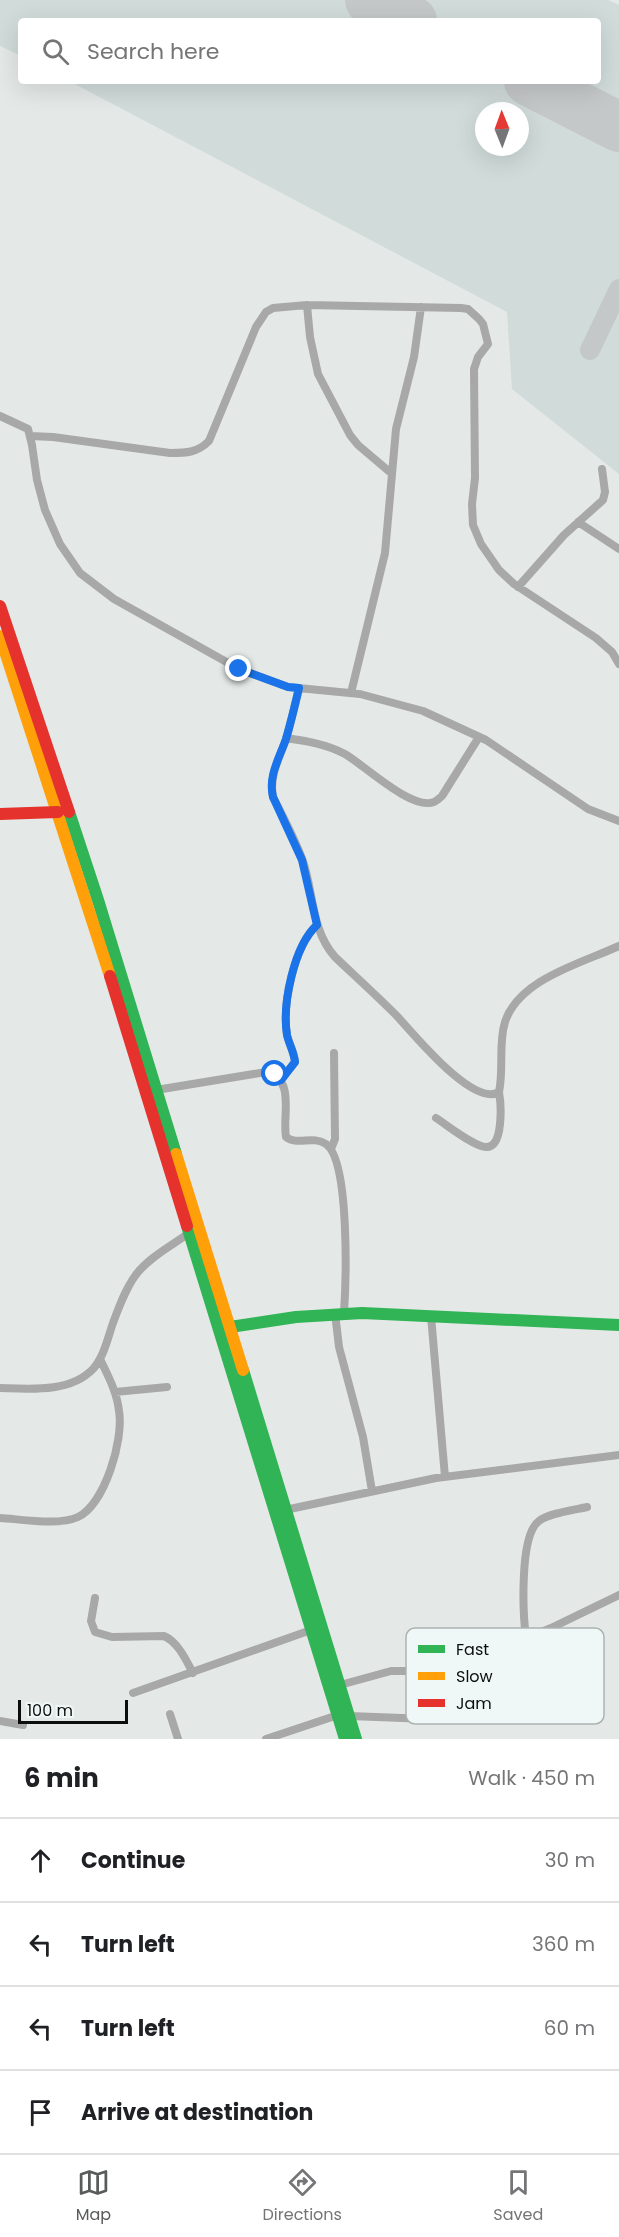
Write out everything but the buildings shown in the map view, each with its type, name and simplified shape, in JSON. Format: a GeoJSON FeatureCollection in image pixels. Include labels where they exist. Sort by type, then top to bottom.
{"type":"FeatureCollection","features":[{"type":"Feature","properties":{"kind":"main road"},"geometry":{"type":"LineString","coordinates":[[0,606],[98,900],[340,1685],[345,1739]]}},
{"type":"Feature","properties":{"kind":"main road"},"geometry":{"type":"LineString","coordinates":[[0,636],[58,812],[311,1630],[344,1716],[356,1739]]}},
{"type":"Feature","properties":{"kind":"main road"},"geometry":{"type":"LineString","coordinates":[[0,814],[58,812]]}},
{"type":"Feature","properties":{"kind":"main road"},"geometry":{"type":"LineString","coordinates":[[230,1326],[339,1313],[619,1325]]}},
{"type":"Feature","properties":{"kind":"street"},"geometry":{"type":"LineString","coordinates":[[307,305],[312,348],[318,374],[350,435],[358,445],[392,473]]}},
{"type":"Feature","properties":{"kind":"street"},"geometry":{"type":"LineString","coordinates":[[30,436],[170,453],[188,453],[200,449],[209,441],[256,327],[266,312],[283,306],[307,305],[468,309],[483,324],[488,344],[478,357],[474,369],[473,525],[481,544],[499,570],[518,587],[596,638],[612,652],[619,663]]}},
{"type":"Feature","properties":{"kind":"street"},"geometry":{"type":"LineString","coordinates":[[351,693],[385,553],[396,429],[414,357],[421,307]]}},
{"type":"Feature","properties":{"kind":"street"},"geometry":{"type":"LineString","coordinates":[[0,416],[28,429],[36,480],[45,510],[60,544],[80,573],[114,599],[239,669],[288,687],[382,698],[423,711],[479,737],[588,809],[619,821]]}},
{"type":"Feature","properties":{"kind":"street"},"geometry":{"type":"LineString","coordinates":[[518,587],[564,535],[603,500],[605,492],[602,469]]}},
{"type":"Feature","properties":{"kind":"street"},"geometry":{"type":"LineString","coordinates":[[578,522],[619,549]]}},
{"type":"Feature","properties":{"kind":"street"},"geometry":{"type":"LineString","coordinates":[[299,688],[286,738],[272,776],[271,787],[273,797],[302,860],[317,925],[325,946],[403,1022],[446,1069],[487,1094],[494,1095],[499,1092]]}},
{"type":"Feature","properties":{"kind":"street"},"geometry":{"type":"LineString","coordinates":[[286,738],[327,746],[344,754],[393,788],[416,801],[427,803],[435,802],[442,796],[479,737]]}},
{"type":"Feature","properties":{"kind":"street"},"geometry":{"type":"LineString","coordinates":[[281,1080],[295,1062],[287,1030],[287,1003],[291,982],[304,942],[309,932],[317,925]]}},
{"type":"Feature","properties":{"kind":"street"},"geometry":{"type":"LineString","coordinates":[[436,1118],[472,1141],[486,1147],[491,1145],[497,1139],[499,1128],[501,1105],[499,1092],[505,1022],[522,994],[550,977],[619,946]]}},
{"type":"Feature","properties":{"kind":"street"},"geometry":{"type":"LineString","coordinates":[[331,1149],[335,1139],[334,1053]]}},
{"type":"Feature","properties":{"kind":"street"},"geometry":{"type":"LineString","coordinates":[[156,1090],[266,1072],[275,1074],[284,1087],[285,1130],[288,1140],[318,1140],[331,1149],[339,1167],[342,1190],[347,1276],[339,1313],[341,1356],[363,1437],[372,1491]]}},
{"type":"Feature","properties":{"kind":"street"},"geometry":{"type":"LineString","coordinates":[[0,1388],[48,1388],[70,1383],[93,1370],[100,1359],[120,1305],[134,1278],[153,1258],[189,1233]]}},
{"type":"Feature","properties":{"kind":"street"},"geometry":{"type":"LineString","coordinates":[[431,1316],[445,1477]]}},
{"type":"Feature","properties":{"kind":"street"},"geometry":{"type":"LineString","coordinates":[[0,1518],[67,1520],[80,1516],[104,1488],[112,1466],[120,1420],[115,1392],[100,1359]]}},
{"type":"Feature","properties":{"kind":"street"},"geometry":{"type":"LineString","coordinates":[[115,1392],[167,1387]]}},
{"type":"Feature","properties":{"kind":"street"},"geometry":{"type":"LineString","coordinates":[[285,1510],[445,1477],[619,1455]]}},
{"type":"Feature","properties":{"kind":"street"},"geometry":{"type":"LineString","coordinates":[[525,1628],[522,1595],[531,1531],[539,1521],[587,1507]]}},
{"type":"Feature","properties":{"kind":"street"},"geometry":{"type":"LineString","coordinates":[[548,1628],[619,1595]]}},
{"type":"Feature","properties":{"kind":"street"},"geometry":{"type":"LineString","coordinates":[[95,1598],[91,1621],[95,1632],[112,1637],[165,1636],[170,1638],[193,1673]]}},
{"type":"Feature","properties":{"kind":"street"},"geometry":{"type":"LineString","coordinates":[[133,1693],[311,1630]]}},
{"type":"Feature","properties":{"kind":"street"},"geometry":{"type":"LineString","coordinates":[[340,1685],[391,1671],[406,1671]]}},
{"type":"Feature","properties":{"kind":"street"},"geometry":{"type":"LineString","coordinates":[[170,1714],[178,1739]]}},
{"type":"Feature","properties":{"kind":"street"},"geometry":{"type":"LineString","coordinates":[[266,1739],[344,1716],[406,1718]]}},
{"type":"Feature","properties":{"kind":"street"},"geometry":{"type":"LineString","coordinates":[[0,1721],[23,1725]]}},
{"type":"Feature","properties":{"kind":"shaded area"},"geometry":{"type":"Polygon","coordinates":[[[0,0],[608,0],[619,5],[619,474],[512,389],[507,312],[75,84],[601,84],[601,18],[18,18],[18,55],[0,46],[0,0]]]}},
{"type":"Feature","properties":{"kind":"taxiway"},"geometry":{"type":"LineString","coordinates":[[590,350],[619,289]]}},
{"type":"Feature","properties":{"kind":"runway"},"geometry":{"type":"LineString","coordinates":[[370,0],[406,18]]}},
{"type":"Feature","properties":{"kind":"runway"},"geometry":{"type":"LineString","coordinates":[[535,84],[619,127]]}},
{"type":"Feature","properties":{"kind":"traffic: fast"},"geometry":{"type":"LineString","coordinates":[[69,812],[176,1154]]}},
{"type":"Feature","properties":{"kind":"traffic: fast"},"geometry":{"type":"LineString","coordinates":[[187,1226],[345,1739]]}},
{"type":"Feature","properties":{"kind":"traffic: fast"},"geometry":{"type":"LineString","coordinates":[[230,1327],[296,1317],[362,1313],[619,1325]]}},
{"type":"Feature","properties":{"kind":"traffic: fast"},"geometry":{"type":"LineString","coordinates":[[243,1370],[356,1739]]}},
{"type":"Feature","properties":{"kind":"traffic: slow"},"geometry":{"type":"LineString","coordinates":[[0,636],[110,976]]}},
{"type":"Feature","properties":{"kind":"traffic: slow"},"geometry":{"type":"LineString","coordinates":[[176,1154],[243,1370]]}},
{"type":"Feature","properties":{"kind":"traffic: jam"},"geometry":{"type":"LineString","coordinates":[[0,606],[69,812]]}},
{"type":"Feature","properties":{"kind":"traffic: jam"},"geometry":{"type":"LineString","coordinates":[[0,814],[58,812]]}},
{"type":"Feature","properties":{"kind":"traffic: jam"},"geometry":{"type":"LineString","coordinates":[[110,976],[187,1226]]}},
{"type":"Feature","properties":{"kind":"route"},"geometry":{"type":"LineString","coordinates":[[239,669],[288,687],[299,688],[286,738],[272,776],[271,787],[273,797],[302,860],[317,925],[309,932],[304,942],[296,964],[287,1003],[288,1038],[295,1062],[281,1080],[275,1074]]}}]}
